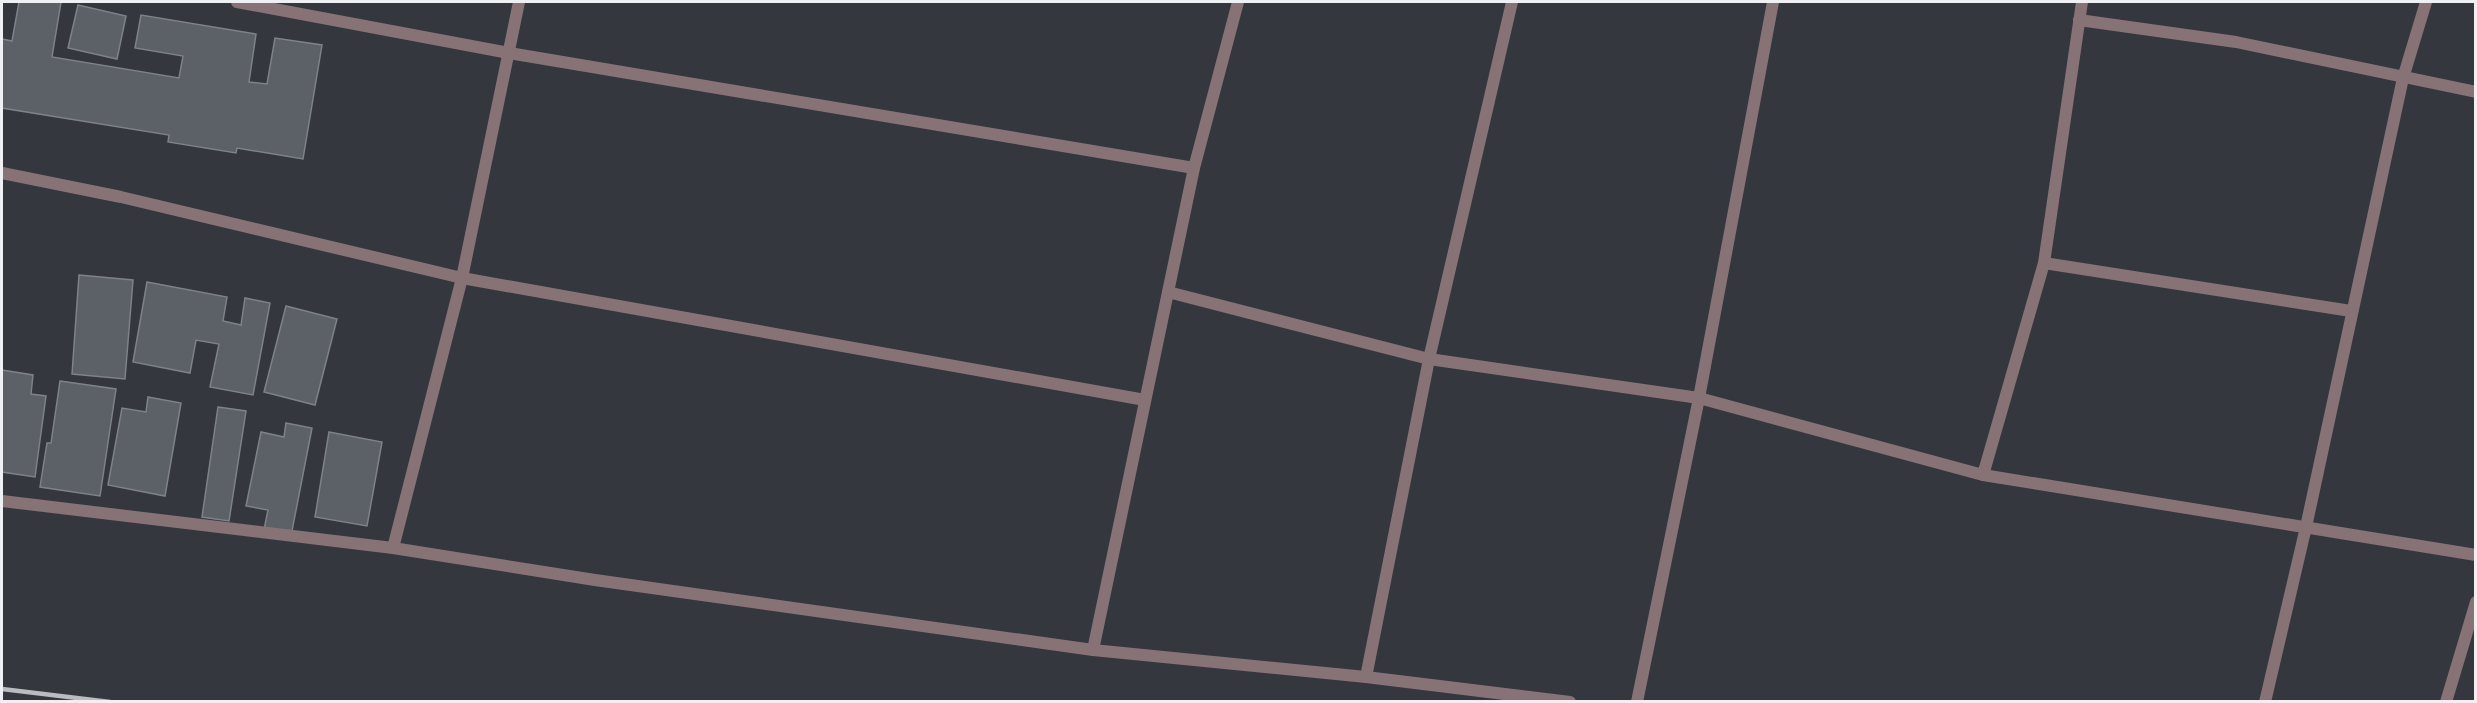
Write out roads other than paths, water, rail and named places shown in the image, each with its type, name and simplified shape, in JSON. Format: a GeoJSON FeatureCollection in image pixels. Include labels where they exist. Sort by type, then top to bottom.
{"type":"FeatureCollection","features":[{"type":"Feature","properties":{"kind":"street"},"geometry":{"type":"LineString","coordinates":[[237,2],[509,53],[1194,168]]}},
{"type":"Feature","properties":{"kind":"street"},"geometry":{"type":"LineString","coordinates":[[393,548],[462,278],[519,2]]}},
{"type":"Feature","properties":{"kind":"street"},"geometry":{"type":"LineString","coordinates":[[1093,650],[1194,168],[1238,2]]}},
{"type":"Feature","properties":{"kind":"street"},"geometry":{"type":"LineString","coordinates":[[1366,676],[1429,359],[1512,2]]}},
{"type":"Feature","properties":{"kind":"street"},"geometry":{"type":"LineString","coordinates":[[1637,702],[1699,398],[1773,2]]}},
{"type":"Feature","properties":{"kind":"street"},"geometry":{"type":"LineString","coordinates":[[1983,475],[2044,262],[2082,2]]}},
{"type":"Feature","properties":{"kind":"street"},"geometry":{"type":"LineString","coordinates":[[2265,702],[2306,527],[2403,78],[2426,2]]}},
{"type":"Feature","properties":{"kind":"street"},"geometry":{"type":"LineString","coordinates":[[2079,20],[2236,42],[2475,92]]}},
{"type":"Feature","properties":{"kind":"street"},"geometry":{"type":"LineString","coordinates":[[2,173],[121,197],[462,278],[1145,400]]}},
{"type":"Feature","properties":{"kind":"street"},"geometry":{"type":"LineString","coordinates":[[2044,262],[2351,311]]}},
{"type":"Feature","properties":{"kind":"street"},"geometry":{"type":"LineString","coordinates":[[1168,292],[1429,359],[1699,398],[1983,475],[2475,555]]}},
{"type":"Feature","properties":{"kind":"street"},"geometry":{"type":"LineString","coordinates":[[2,501],[393,548],[607,582],[1093,650],[1366,676],[1570,702]]}},
{"type":"Feature","properties":{"kind":"street"},"geometry":{"type":"LineString","coordinates":[[2446,702],[2475,602]]}},
{"type":"Feature","properties":{"kind":"railway"},"geometry":{"type":"LineString","coordinates":[[2,689],[110,702]]}}]}
